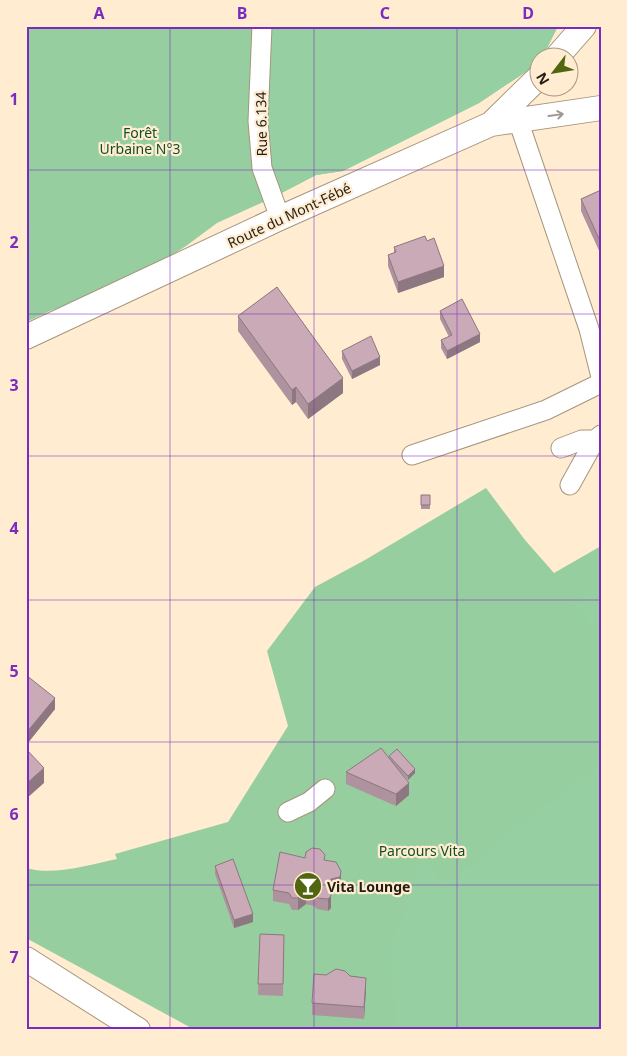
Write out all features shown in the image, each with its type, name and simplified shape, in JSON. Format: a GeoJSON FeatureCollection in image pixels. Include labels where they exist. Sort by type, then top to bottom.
{"type":"FeatureCollection","features":[{"type":"Feature","properties":{"kind":"street","name":"Rue 6.134"},"geometry":{"type":"LineString","coordinates":[[262,26],[258,121],[262,168],[280,218]]}},
{"type":"Feature","properties":{"kind":"street"},"geometry":{"type":"LineString","coordinates":[[565,48],[584,26]]}},
{"type":"Feature","properties":{"kind":"street","name":"Route du Mont-Fébé"},"geometry":{"type":"LineString","coordinates":[[26,338],[280,218],[490,124],[530,86]]}},
{"type":"Feature","properties":{"kind":"street"},"geometry":{"type":"LineString","coordinates":[[490,124],[601,108]]}},
{"type":"Feature","properties":{"kind":"street"},"geometry":{"type":"LineString","coordinates":[[518,120],[588,329],[601,377]]}},
{"type":"Feature","properties":{"kind":"street"},"geometry":{"type":"LineString","coordinates":[[412,455],[546,410],[601,383]]}},
{"type":"Feature","properties":{"kind":"street"},"geometry":{"type":"LineString","coordinates":[[561,448],[582,440],[598,438]]}},
{"type":"Feature","properties":{"kind":"street"},"geometry":{"type":"LineString","coordinates":[[570,485],[598,438]]}},
{"type":"Feature","properties":{"kind":"street"},"geometry":{"type":"LineString","coordinates":[[288,812],[309,802],[325,789]]}},
{"type":"Feature","properties":{"kind":"street"},"geometry":{"type":"LineString","coordinates":[[26,959],[138,1030]]}},
{"type":"Feature","properties":{"kind":"green space","name":"Forêt Urbaine N°3"},"geometry":{"type":"Polygon","coordinates":[[[26,26],[558,26],[547,48],[530,48],[530,69],[479,103],[343,171],[316,175],[217,223],[147,271],[92,297],[52,310],[26,322],[26,26]]]}},
{"type":"Feature","properties":{"kind":"green space"},"geometry":{"type":"Polygon","coordinates":[[[262,26],[558,26],[547,48],[530,48],[530,69],[479,103],[343,171],[316,175],[272,198],[258,121],[262,26]]]}},
{"type":"Feature","properties":{"kind":"green space","name":"Parcours Vita"},"geometry":{"type":"Polygon","coordinates":[[[486,488],[525,540],[554,573],[601,546],[601,1030],[195,1030],[26,938],[26,868],[48,871],[83,867],[117,859],[115,854],[228,822],[288,726],[267,651],[315,587],[365,560],[486,488]]]}},
{"type":"Feature","properties":{"kind":"green space"},"geometry":{"type":"Polygon","coordinates":[[[601,585],[601,637],[575,605],[601,585]]]}},
{"type":"Feature","properties":{"kind":"green space"},"geometry":{"type":"Polygon","coordinates":[[[601,764],[601,1030],[395,1030],[391,942],[406,909],[415,873],[423,856],[432,865],[438,882],[447,882],[472,865],[491,845],[601,764]]]}},
{"type":"Feature","properties":{"kind":"building"},"geometry":{"type":"Polygon","coordinates":[[[601,190],[601,243],[581,199],[601,190]]]}},
{"type":"Feature","properties":{"kind":"building"},"geometry":{"type":"Polygon","coordinates":[[[425,236],[427,241],[434,238],[444,266],[398,282],[388,255],[396,252],[394,247],[425,236]]]}},
{"type":"Feature","properties":{"kind":"building"},"geometry":{"type":"Polygon","coordinates":[[[277,287],[343,378],[308,404],[296,387],[292,390],[238,316],[277,287]]]}},
{"type":"Feature","properties":{"kind":"building"},"geometry":{"type":"Polygon","coordinates":[[[462,299],[480,334],[447,351],[441,340],[452,335],[440,311],[462,299]]]}},
{"type":"Feature","properties":{"kind":"building"},"geometry":{"type":"Polygon","coordinates":[[[371,336],[380,357],[352,371],[342,351],[371,336]]]}},
{"type":"Feature","properties":{"kind":"building"},"geometry":{"type":"Polygon","coordinates":[[[421,495],[430,495],[430,505],[421,505],[421,495]]]}},
{"type":"Feature","properties":{"kind":"building"},"geometry":{"type":"Polygon","coordinates":[[[26,675],[55,698],[27,732],[26,731],[26,675]]]}},
{"type":"Feature","properties":{"kind":"building"},"geometry":{"type":"Polygon","coordinates":[[[381,748],[409,783],[396,794],[346,772],[381,748]]]}},
{"type":"Feature","properties":{"kind":"building"},"geometry":{"type":"Polygon","coordinates":[[[26,749],[44,768],[26,784],[26,749]]]}},
{"type":"Feature","properties":{"kind":"building"},"geometry":{"type":"Polygon","coordinates":[[[397,749],[415,769],[408,776],[389,756],[397,749]]]}},
{"type":"Feature","properties":{"kind":"building","name":"Vita Lounge"},"geometry":{"type":"Polygon","coordinates":[[[312,848],[320,849],[325,855],[324,860],[336,862],[341,871],[340,877],[331,879],[331,896],[328,899],[317,898],[314,894],[306,893],[298,898],[292,898],[289,893],[273,890],[280,852],[305,858],[306,852],[312,848]]]}},
{"type":"Feature","properties":{"kind":"building"},"geometry":{"type":"Polygon","coordinates":[[[233,859],[253,914],[234,920],[215,866],[233,859]]]}},
{"type":"Feature","properties":{"kind":"building"},"geometry":{"type":"Polygon","coordinates":[[[260,934],[284,935],[283,984],[258,984],[260,934]]]}},
{"type":"Feature","properties":{"kind":"building"},"geometry":{"type":"Polygon","coordinates":[[[336,969],[345,971],[350,976],[366,978],[364,1007],[312,1003],[314,974],[326,975],[336,969]]]}},
{"type":"Feature","properties":{"kind":"place","name":"Vita Lounge"},"geometry":{"type":"Point","coordinates":[308,886]}}]}
